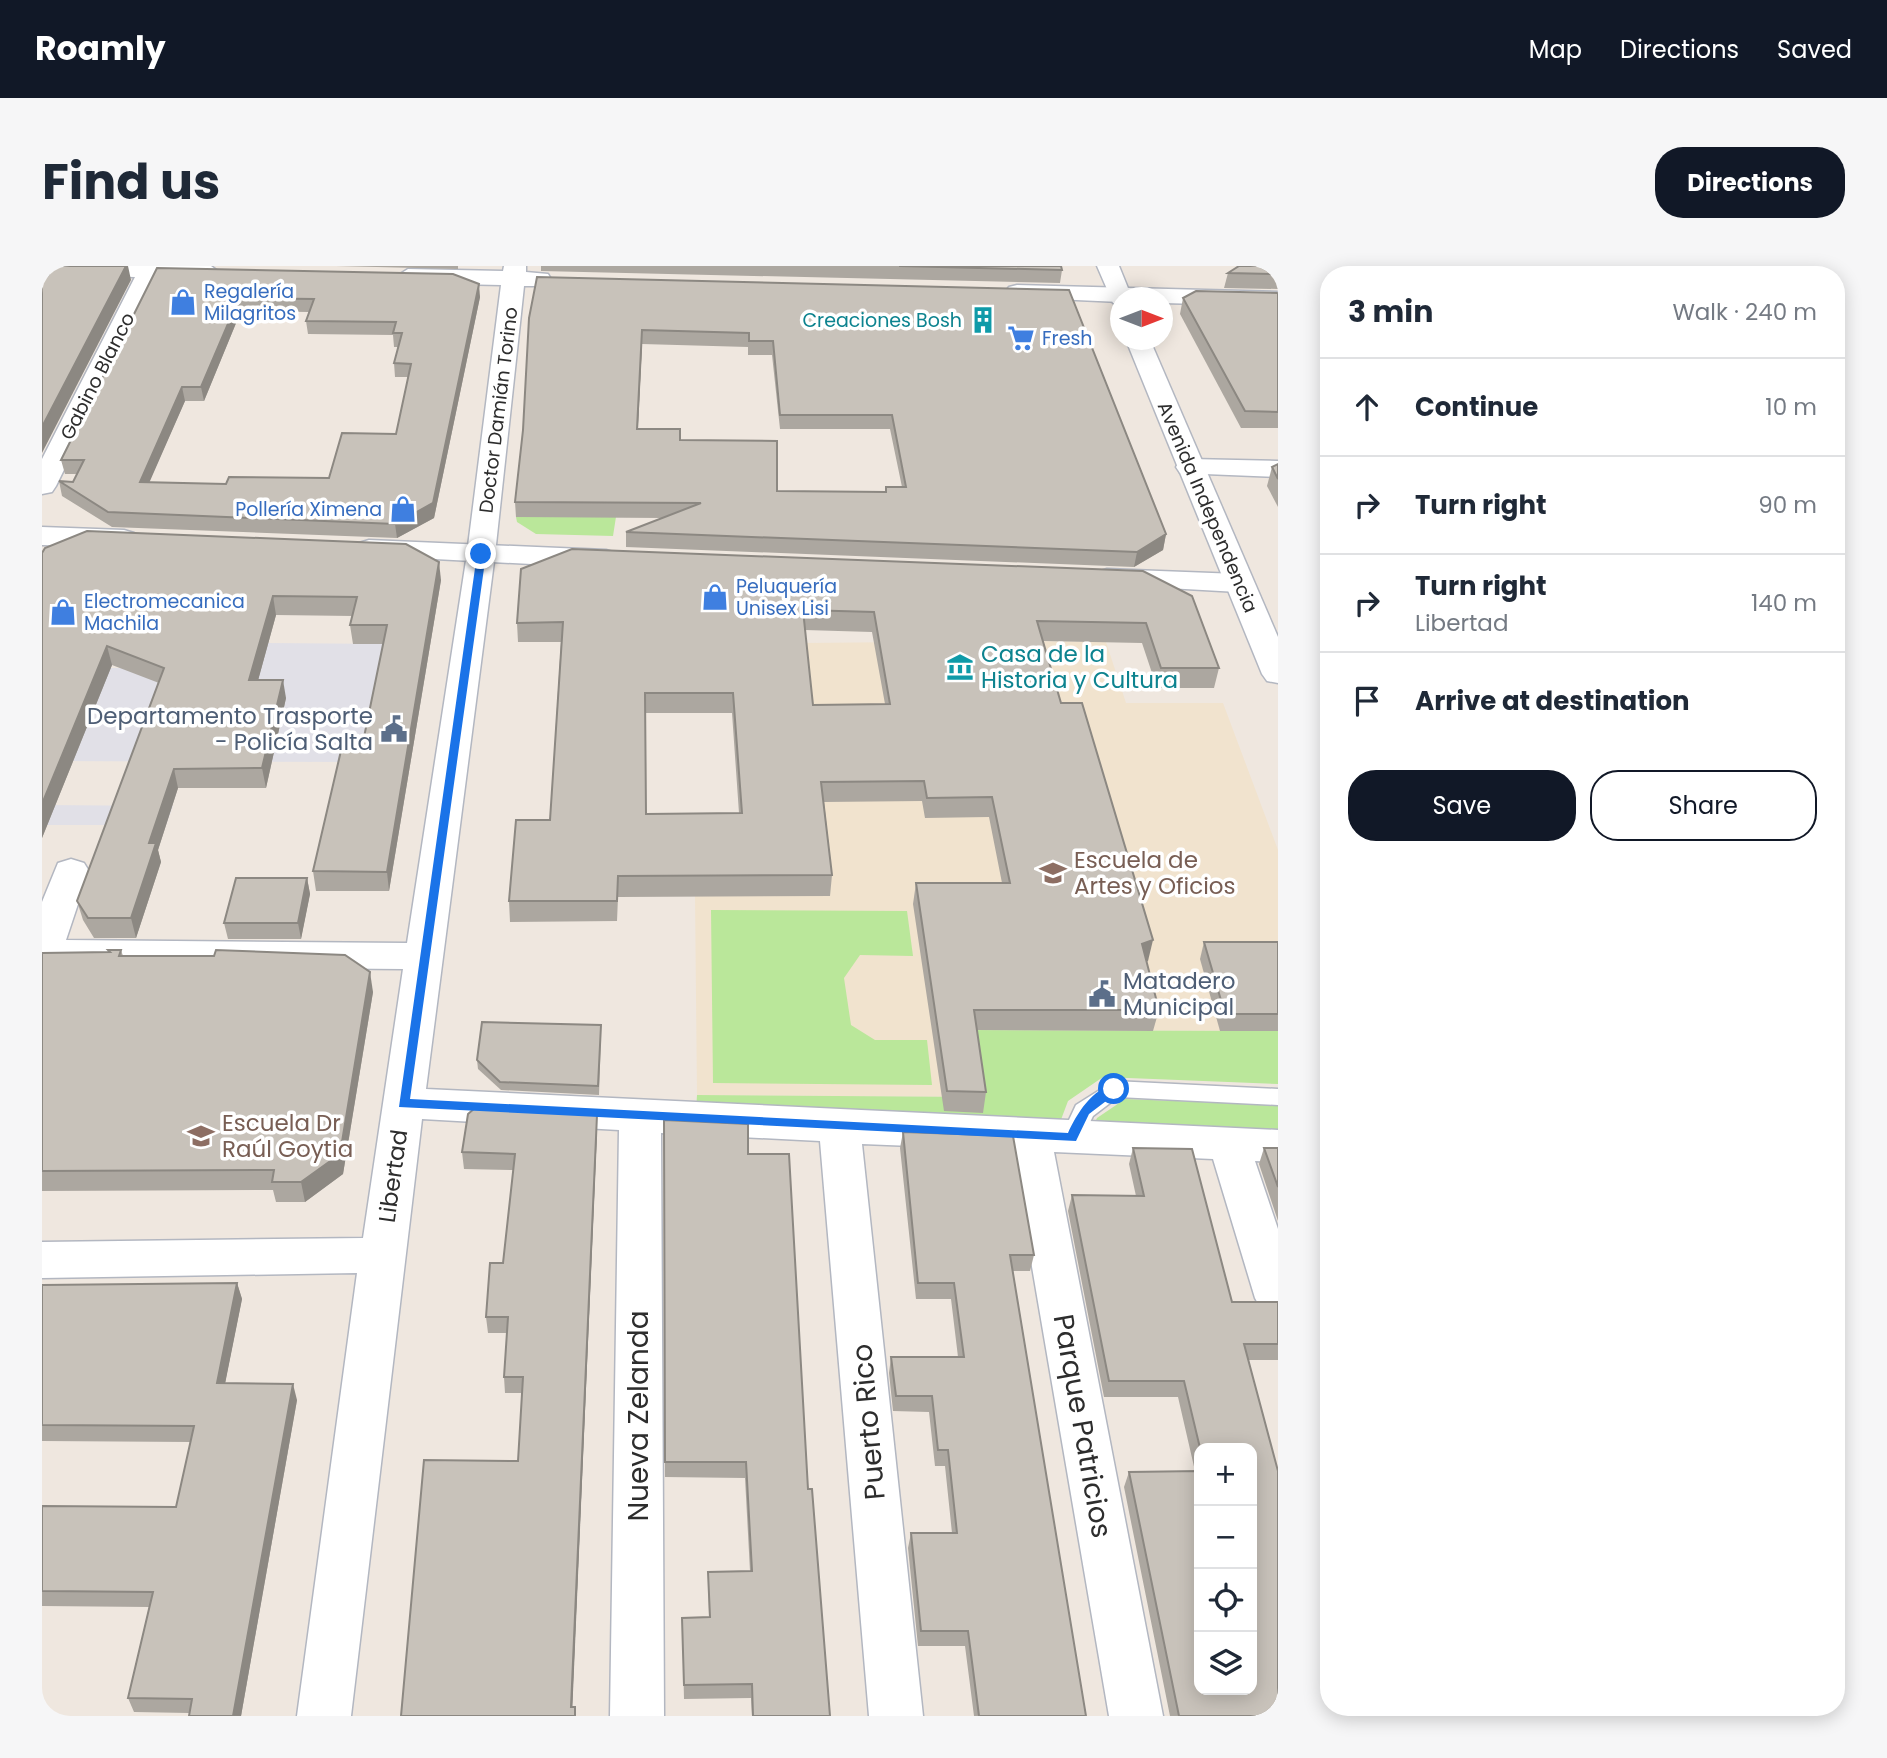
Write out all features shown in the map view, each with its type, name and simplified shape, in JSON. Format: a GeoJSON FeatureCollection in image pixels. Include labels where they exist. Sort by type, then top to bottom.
{"type":"FeatureCollection","features":[{"type":"Feature","properties":{"kind":"street"},"geometry":{"type":"LineString","coordinates":[[1108,266],[1117,287]]}},
{"type":"Feature","properties":{"kind":"street"},"geometry":{"type":"LineString","coordinates":[[42,268],[151,268],[232,272]]}},
{"type":"Feature","properties":{"kind":"street","name":"Gabino Blanco"},"geometry":{"type":"LineString","coordinates":[[42,486],[151,268]]}},
{"type":"Feature","properties":{"kind":"street"},"geometry":{"type":"LineString","coordinates":[[385,276],[514,272],[563,280]]}},
{"type":"Feature","properties":{"kind":"street","name":"Doctor Damián Torino"},"geometry":{"type":"LineString","coordinates":[[481,554],[514,272]]}},
{"type":"Feature","properties":{"kind":"street"},"geometry":{"type":"LineString","coordinates":[[1000,292],[1110,296]]}},
{"type":"Feature","properties":{"kind":"street"},"geometry":{"type":"LineString","coordinates":[[1173,297],[1278,299]]}},
{"type":"Feature","properties":{"kind":"street","name":"Avenida Independencia"},"geometry":{"type":"LineString","coordinates":[[1142,350],[1278,674]]}},
{"type":"Feature","properties":{"kind":"street"},"geometry":{"type":"LineString","coordinates":[[1190,467],[1278,469]]}},
{"type":"Feature","properties":{"kind":"street"},"geometry":{"type":"LineString","coordinates":[[42,536],[152,541]]}},
{"type":"Feature","properties":{"kind":"street"},"geometry":{"type":"LineString","coordinates":[[344,548],[634,560]]}},
{"type":"Feature","properties":{"kind":"street","name":"Libertad"},"geometry":{"type":"LineString","coordinates":[[324,1716],[382,1255],[481,554]]}},
{"type":"Feature","properties":{"kind":"street"},"geometry":{"type":"LineString","coordinates":[[1076,577],[1238,583]]}},
{"type":"Feature","properties":{"kind":"street"},"geometry":{"type":"LineString","coordinates":[[71,871],[42,953],[424,956]]}},
{"type":"Feature","properties":{"kind":"street"},"geometry":{"type":"LineString","coordinates":[[403,1104],[1278,1146]]}},
{"type":"Feature","properties":{"kind":"street","name":"Nueva Zelanda"},"geometry":{"type":"LineString","coordinates":[[637,1716],[640,1117]]}},
{"type":"Feature","properties":{"kind":"street","name":"Puerto Rico"},"geometry":{"type":"LineString","coordinates":[[840,1127],[896,1716]]}},
{"type":"Feature","properties":{"kind":"street","name":"Parque Patricios"},"geometry":{"type":"LineString","coordinates":[[1051,1137],[1136,1716]]}},
{"type":"Feature","properties":{"kind":"street"},"geometry":{"type":"LineString","coordinates":[[1229,1144],[1278,1298]]}},
{"type":"Feature","properties":{"kind":"street"},"geometry":{"type":"LineString","coordinates":[[42,1261],[382,1255]]}},
{"type":"Feature","properties":{"kind":"lane"},"geometry":{"type":"LineString","coordinates":[[1051,1137],[1114,1089],[1278,1097]]}},
{"type":"Feature","properties":{"kind":"shaded area","name":"Escuela de Artes y Oficios"},"geometry":{"type":"Polygon","coordinates":[[[1106,642],[1126,703],[1223,703],[1278,850],[1278,1031],[971,1030],[980,1097],[697,1095],[695,896],[830,895],[803,643],[1106,642]]]}},
{"type":"Feature","properties":{"kind":"shaded area"},"geometry":{"type":"Polygon","coordinates":[[[268,643],[389,644],[366,762],[42,761],[83,668],[261,668],[268,643]]]}},
{"type":"Feature","properties":{"kind":"shaded area"},"geometry":{"type":"Polygon","coordinates":[[[42,805],[173,806],[166,825],[42,825],[42,805]]]}},
{"type":"Feature","properties":{"kind":"green space"},"geometry":{"type":"Polygon","coordinates":[[[618,504],[613,536],[536,534],[517,522],[516,517],[580,517],[618,504]]]}},
{"type":"Feature","properties":{"kind":"green space"},"geometry":{"type":"Polygon","coordinates":[[[711,910],[907,911],[913,956],[860,955],[844,978],[851,1025],[875,1040],[927,1040],[932,1085],[713,1083],[711,910]]]}},
{"type":"Feature","properties":{"kind":"green space"},"geometry":{"type":"Polygon","coordinates":[[[970,1030],[1278,1031],[1278,1084],[1103,1077],[1068,1101],[1059,1125],[696,1111],[697,1095],[980,1097],[970,1030]]]}},
{"type":"Feature","properties":{"kind":"green space"},"geometry":{"type":"Polygon","coordinates":[[[1125,1099],[1278,1105],[1278,1141],[1090,1133],[1097,1118],[1125,1099]]]}},
{"type":"Feature","properties":{"kind":"building"},"geometry":{"type":"Polygon","coordinates":[[[42,266],[126,266],[42,427],[42,266]]]}},
{"type":"Feature","properties":{"kind":"building"},"geometry":{"type":"Polygon","coordinates":[[[899,266],[1061,266],[1062,270],[899,266]]]}},
{"type":"Feature","properties":{"kind":"building"},"geometry":{"type":"Polygon","coordinates":[[[1239,266],[1278,266],[1278,274],[1228,273],[1239,266]]]}},
{"type":"Feature","properties":{"kind":"building"},"geometry":{"type":"Polygon","coordinates":[[[157,268],[453,274],[479,284],[433,503],[395,524],[108,512],[59,481],[73,482],[84,460],[61,460],[157,268]],[[239,298],[201,387],[182,387],[140,482],[226,484],[229,477],[329,478],[342,433],[396,434],[411,364],[394,363],[402,333],[393,333],[396,322],[306,321],[314,299],[239,298]]]}},
{"type":"Feature","properties":{"kind":"building"},"geometry":{"type":"Polygon","coordinates":[[[537,277],[1069,290],[1166,534],[1137,552],[626,532],[701,503],[515,502],[523,430],[529,318],[537,277]],[[642,330],[637,429],[680,429],[680,440],[777,441],[777,491],[886,492],[886,487],[906,487],[892,415],[780,415],[773,341],[749,341],[749,333],[642,330]]]}},
{"type":"Feature","properties":{"kind":"building"},"geometry":{"type":"Polygon","coordinates":[[[1196,291],[1278,293],[1278,412],[1245,411],[1183,298],[1196,291]]]}},
{"type":"Feature","properties":{"kind":"building"},"geometry":{"type":"Polygon","coordinates":[[[1278,464],[1278,479],[1272,467],[1278,464]]]}},
{"type":"Feature","properties":{"kind":"building"},"geometry":{"type":"Polygon","coordinates":[[[87,531],[406,544],[439,562],[387,872],[313,871],[343,742],[363,742],[387,625],[350,625],[357,597],[273,596],[249,680],[283,680],[262,768],[174,769],[149,843],[156,843],[131,918],[88,918],[77,901],[164,668],[107,646],[42,804],[42,553],[45,548],[87,531]]]}},
{"type":"Feature","properties":{"kind":"building"},"geometry":{"type":"Polygon","coordinates":[[[572,549],[1143,571],[1192,596],[1219,668],[1161,668],[1146,623],[1037,621],[1061,703],[1082,703],[1153,940],[1142,944],[1159,1010],[974,1010],[986,1092],[947,1091],[916,883],[1010,883],[992,797],[927,798],[924,781],[821,782],[832,875],[618,876],[617,901],[509,901],[516,820],[550,820],[563,622],[517,623],[521,569],[572,549]],[[803,610],[813,705],[890,704],[874,612],[803,610]],[[645,693],[646,814],[742,813],[733,693],[645,693]]]}},
{"type":"Feature","properties":{"kind":"building"},"geometry":{"type":"Polygon","coordinates":[[[236,878],[307,878],[298,923],[224,923],[236,878]]]}},
{"type":"Feature","properties":{"kind":"building"},"geometry":{"type":"Polygon","coordinates":[[[1204,942],[1278,942],[1278,1014],[1225,1014],[1204,942]]]}},
{"type":"Feature","properties":{"kind":"building","name":"Escuela Dr Raúl Goytia"},"geometry":{"type":"Polygon","coordinates":[[[108,950],[121,950],[119,956],[214,956],[216,950],[345,955],[370,972],[340,1154],[301,1182],[272,1182],[274,1170],[42,1171],[42,953],[110,952],[108,950]]]}},
{"type":"Feature","properties":{"kind":"building"},"geometry":{"type":"Polygon","coordinates":[[[482,1022],[601,1025],[598,1086],[500,1082],[477,1060],[482,1022]]]}},
{"type":"Feature","properties":{"kind":"building"},"geometry":{"type":"Polygon","coordinates":[[[475,1108],[597,1115],[571,1707],[575,1707],[575,1716],[401,1716],[424,1460],[518,1461],[523,1377],[504,1377],[508,1317],[486,1317],[490,1263],[503,1263],[515,1154],[462,1152],[468,1114],[475,1108]]]}},
{"type":"Feature","properties":{"kind":"building"},"geometry":{"type":"Polygon","coordinates":[[[664,1120],[748,1124],[748,1154],[789,1154],[808,1489],[812,1489],[830,1716],[753,1716],[752,1684],[684,1685],[682,1618],[710,1617],[708,1572],[752,1571],[746,1462],[665,1462],[664,1120]]]}},
{"type":"Feature","properties":{"kind":"building"},"geometry":{"type":"Polygon","coordinates":[[[903,1132],[1013,1136],[1034,1255],[1010,1255],[1086,1716],[979,1716],[968,1631],[921,1631],[911,1533],[957,1533],[948,1450],[938,1450],[932,1396],[896,1396],[891,1357],[964,1357],[954,1283],[918,1283],[903,1132]]]}},
{"type":"Feature","properties":{"kind":"building"},"geometry":{"type":"Polygon","coordinates":[[[1133,1148],[1192,1149],[1232,1302],[1278,1302],[1278,1344],[1244,1344],[1278,1471],[1278,1716],[1179,1716],[1129,1472],[1194,1471],[1194,1695],[1257,1695],[1257,1443],[1199,1443],[1184,1381],[1109,1381],[1072,1195],[1144,1196],[1133,1148]]]}},
{"type":"Feature","properties":{"kind":"building"},"geometry":{"type":"Polygon","coordinates":[[[1264,1148],[1278,1148],[1278,1187],[1264,1148]]]}},
{"type":"Feature","properties":{"kind":"building"},"geometry":{"type":"Polygon","coordinates":[[[237,1283],[217,1383],[293,1384],[233,1716],[189,1716],[192,1699],[128,1698],[153,1592],[42,1591],[42,1506],[176,1507],[194,1426],[42,1425],[42,1285],[237,1283]]]}},
{"type":"Feature","properties":{"kind":"place","name":"Regalería Milagritos"},"geometry":{"type":"Point","coordinates":[183,302]}},
{"type":"Feature","properties":{"kind":"place","name":"Creaciones Bosh"},"geometry":{"type":"Point","coordinates":[983,320]}},
{"type":"Feature","properties":{"kind":"place","name":"Fresh"},"geometry":{"type":"Point","coordinates":[1021,338]}},
{"type":"Feature","properties":{"kind":"place","name":"Pollería Ximena"},"geometry":{"type":"Point","coordinates":[403,509]}},
{"type":"Feature","properties":{"kind":"place","name":"Peluquería Unisex Lisi"},"geometry":{"type":"Point","coordinates":[715,597]}},
{"type":"Feature","properties":{"kind":"place","name":"Electromecanica Machila"},"geometry":{"type":"Point","coordinates":[63,612]}},
{"type":"Feature","properties":{"kind":"place","name":"Casa de la Historia y Cultura"},"geometry":{"type":"Point","coordinates":[960,667]}},
{"type":"Feature","properties":{"kind":"place","name":"Departamento Trasporte - Policía Salta"},"geometry":{"type":"Point","coordinates":[394,729]}},
{"type":"Feature","properties":{"kind":"place","name":"Escuela de Artes y Oficios"},"geometry":{"type":"Point","coordinates":[1053,873]}},
{"type":"Feature","properties":{"kind":"place","name":"Matadero Municipal"},"geometry":{"type":"Point","coordinates":[1102,994]}},
{"type":"Feature","properties":{"kind":"place","name":"Escuela Dr Raúl Goytia"},"geometry":{"type":"Point","coordinates":[201,1136]}},
{"type":"Feature","properties":{"kind":"route"},"geometry":{"type":"LineString","coordinates":[[481,554],[403,1104],[1072,1138],[1084,1111],[1114,1089]]}}]}
